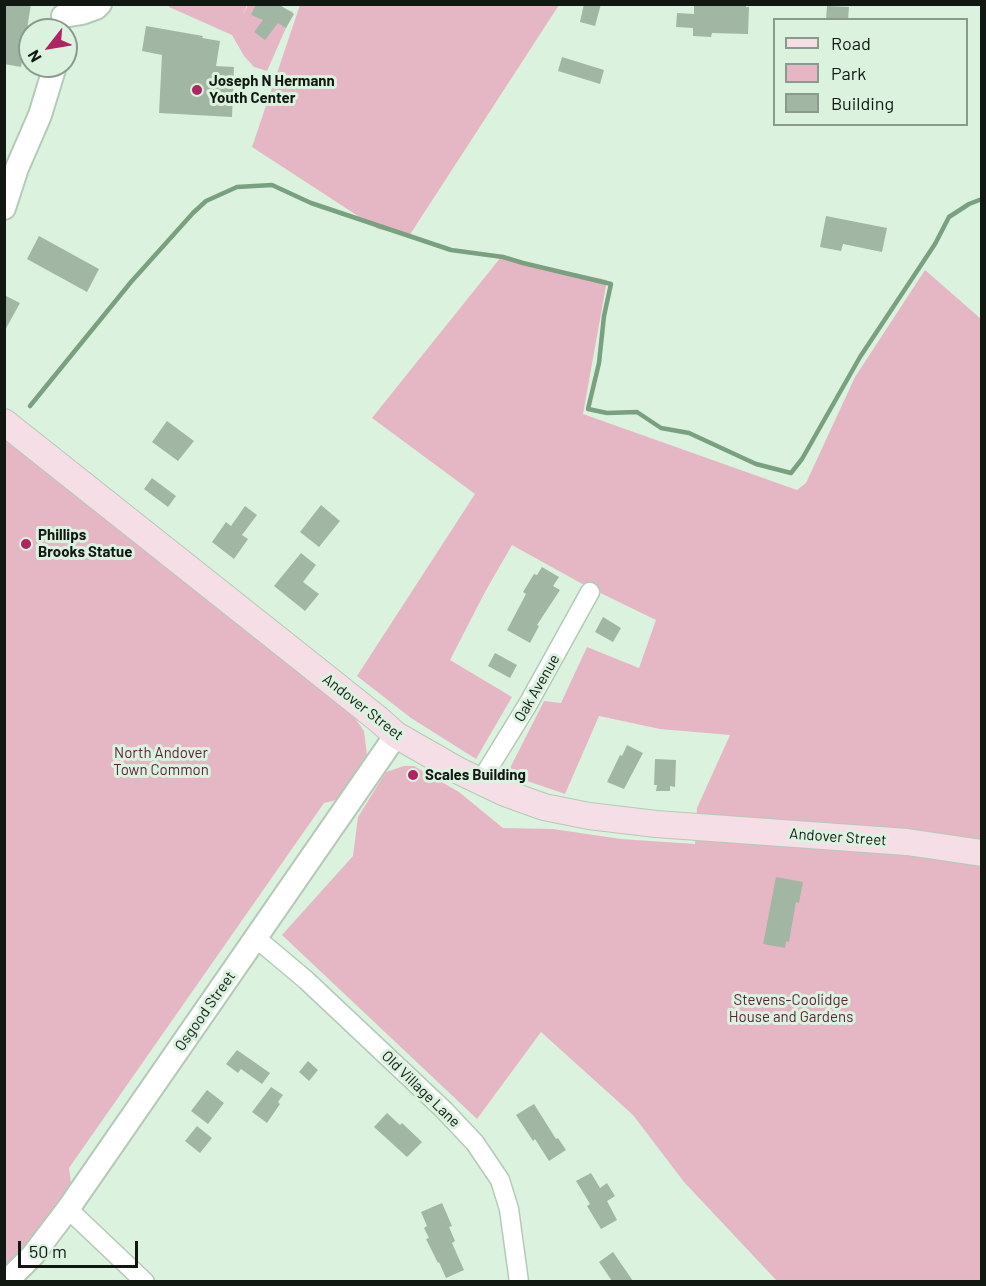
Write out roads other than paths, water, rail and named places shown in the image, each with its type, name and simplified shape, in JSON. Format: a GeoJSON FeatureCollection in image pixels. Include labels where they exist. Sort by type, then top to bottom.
{"type":"FeatureCollection","features":[{"type":"Feature","properties":{"kind":"main road","name":"Andover Street"},"geometry":{"type":"LineString","coordinates":[[4,422],[14,435],[146,533],[396,735],[480,782],[544,807],[589,816],[656,824],[907,842],[981,852]]}},
{"type":"Feature","properties":{"kind":"street"},"geometry":{"type":"LineString","coordinates":[[62,17],[82,13],[100,4]]}},
{"type":"Feature","properties":{"kind":"street"},"geometry":{"type":"LineString","coordinates":[[4,208],[17,168],[40,115],[51,78]]}},
{"type":"Feature","properties":{"kind":"street","name":"Oak Avenue"},"geometry":{"type":"LineString","coordinates":[[480,782],[528,704],[590,592]]}},
{"type":"Feature","properties":{"kind":"street","name":"Osgood Street"},"geometry":{"type":"LineString","coordinates":[[6,1281],[33,1255],[68,1209],[396,735]]}},
{"type":"Feature","properties":{"kind":"street","name":"Old Village Lane"},"geometry":{"type":"LineString","coordinates":[[256,938],[306,980],[476,1143],[495,1172],[509,1209],[519,1281]]}},
{"type":"Feature","properties":{"kind":"street"},"geometry":{"type":"LineString","coordinates":[[68,1209],[146,1281]]}},
{"type":"Feature","properties":{"kind":"waterway"},"geometry":{"type":"LineString","coordinates":[[30,406],[131,282],[206,201],[237,187],[272,185],[311,203],[451,250],[503,257],[611,284],[604,316],[599,363],[588,409],[607,413],[637,412],[661,428],[689,433],[756,464],[791,473],[802,459],[860,357],[935,244],[949,217],[969,204],[982,199]]}},
{"type":"Feature","properties":{"kind":"place","name":"Joseph N Hermann Youth Center"},"geometry":{"type":"Point","coordinates":[197,90]}},
{"type":"Feature","properties":{"kind":"place","name":"Phillips Brooks Statue"},"geometry":{"type":"Point","coordinates":[26,544]}},
{"type":"Feature","properties":{"kind":"place","name":"Scales Building"},"geometry":{"type":"Point","coordinates":[413,775]}},
{"type":"Feature","properties":{"kind":"park label","name":"North Andover Town Common"},"geometry":{"type":"Point","coordinates":[161,762]}},
{"type":"Feature","properties":{"kind":"park label","name":"Stevens-Coolidge House and Gardens"},"geometry":{"type":"Point","coordinates":[791,1008]}}]}
